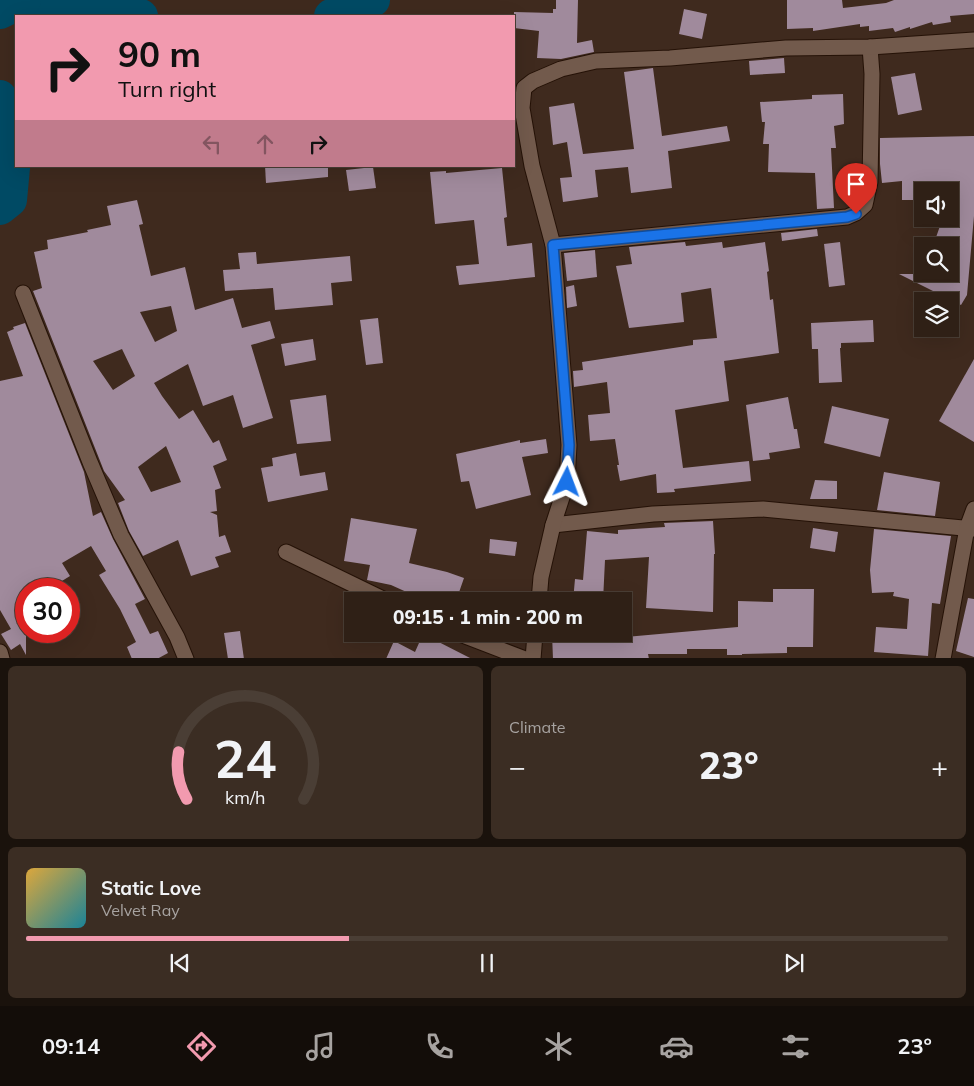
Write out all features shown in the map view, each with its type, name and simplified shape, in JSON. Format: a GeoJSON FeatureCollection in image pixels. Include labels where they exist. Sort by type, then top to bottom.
{"type":"FeatureCollection","features":[{"type":"Feature","properties":{"kind":"street"},"geometry":{"type":"LineString","coordinates":[[539,592],[553,525],[567,482],[569,445],[553,245],[532,166],[519,89],[561,69],[596,61],[670,58],[786,48],[870,47],[974,40]]}},
{"type":"Feature","properties":{"kind":"street"},"geometry":{"type":"LineString","coordinates":[[553,245],[847,217],[856,214],[865,205],[870,182],[872,74],[870,47]]}},
{"type":"Feature","properties":{"kind":"street"},"geometry":{"type":"LineString","coordinates":[[23,293],[121,535],[186,658]]}},
{"type":"Feature","properties":{"kind":"street"},"geometry":{"type":"LineString","coordinates":[[553,525],[653,514],[763,509],[971,528]]}},
{"type":"Feature","properties":{"kind":"street"},"geometry":{"type":"LineString","coordinates":[[943,658],[974,509]]}},
{"type":"Feature","properties":{"kind":"street"},"geometry":{"type":"LineString","coordinates":[[286,552],[368,592]]}},
{"type":"Feature","properties":{"kind":"street"},"geometry":{"type":"LineString","coordinates":[[482,642],[525,658]]}},
{"type":"Feature","properties":{"kind":"street"},"geometry":{"type":"LineString","coordinates":[[533,658],[534,642]]}},
{"type":"Feature","properties":{"kind":"street"},"geometry":{"type":"LineString","coordinates":[[0,652],[2,658]]}},
{"type":"Feature","properties":{"kind":"building"},"geometry":{"type":"Polygon","coordinates":[[[556,0],[578,0],[577,43],[592,40],[594,52],[561,59],[537,58],[539,31],[515,28],[514,12],[553,13],[553,9],[556,9],[556,0]]]}},
{"type":"Feature","properties":{"kind":"building"},"geometry":{"type":"Polygon","coordinates":[[[787,0],[842,0],[843,8],[886,3],[894,0],[974,0],[974,14],[950,16],[951,22],[933,25],[932,22],[895,32],[893,28],[869,31],[869,26],[860,27],[860,24],[813,31],[813,28],[787,29],[787,0]]]}},
{"type":"Feature","properties":{"kind":"building"},"geometry":{"type":"Polygon","coordinates":[[[684,9],[707,14],[702,39],[679,34],[684,9]]]}},
{"type":"Feature","properties":{"kind":"building"},"geometry":{"type":"Polygon","coordinates":[[[784,58],[785,73],[750,75],[749,61],[784,58]]]}},
{"type":"Feature","properties":{"kind":"building"},"geometry":{"type":"Polygon","coordinates":[[[653,68],[662,136],[727,126],[730,141],[668,151],[672,188],[631,193],[628,167],[595,170],[598,197],[563,202],[560,178],[572,177],[567,142],[553,145],[549,107],[574,103],[583,154],[634,149],[624,72],[653,68]]]}},
{"type":"Feature","properties":{"kind":"building"},"geometry":{"type":"Polygon","coordinates":[[[915,73],[922,110],[898,115],[891,77],[915,73]]]}},
{"type":"Feature","properties":{"kind":"building"},"geometry":{"type":"Polygon","coordinates":[[[843,94],[844,124],[834,126],[836,148],[831,148],[834,208],[817,209],[815,173],[768,172],[769,144],[763,144],[765,122],[762,122],[760,102],[812,99],[812,95],[843,94]]]}},
{"type":"Feature","properties":{"kind":"building"},"geometry":{"type":"Polygon","coordinates":[[[974,136],[974,216],[967,295],[961,305],[959,304],[959,292],[935,292],[915,282],[959,282],[959,237],[936,237],[940,227],[959,227],[959,182],[914,182],[914,200],[902,200],[902,181],[882,183],[880,138],[974,136]]]}},
{"type":"Feature","properties":{"kind":"building"},"geometry":{"type":"Polygon","coordinates":[[[265,167],[328,167],[328,177],[266,183],[265,167]]]}},
{"type":"Feature","properties":{"kind":"building"},"geometry":{"type":"Polygon","coordinates":[[[373,167],[376,188],[349,191],[346,170],[373,167]]]}},
{"type":"Feature","properties":{"kind":"building"},"geometry":{"type":"Polygon","coordinates":[[[502,168],[507,217],[504,218],[507,246],[532,243],[535,277],[459,285],[456,266],[479,264],[474,220],[435,224],[430,172],[446,171],[446,173],[502,168]]]}},
{"type":"Feature","properties":{"kind":"building"},"geometry":{"type":"Polygon","coordinates":[[[137,200],[143,224],[139,225],[151,276],[185,267],[195,310],[233,298],[242,328],[270,321],[275,338],[251,345],[273,418],[243,428],[233,395],[203,406],[188,364],[154,383],[179,419],[193,410],[213,443],[219,440],[227,460],[213,466],[221,488],[215,490],[217,511],[210,512],[217,515],[219,537],[225,535],[231,552],[215,557],[219,567],[191,576],[178,540],[143,556],[129,531],[118,503],[125,500],[104,471],[33,291],[42,288],[34,252],[48,249],[47,240],[88,232],[87,230],[111,225],[107,206],[137,200]],[[171,306],[140,312],[155,342],[177,331],[171,306]],[[122,349],[93,361],[113,390],[135,376],[122,349]],[[166,446],[138,467],[151,492],[181,482],[166,446]]]}},
{"type":"Feature","properties":{"kind":"building"},"geometry":{"type":"Polygon","coordinates":[[[817,229],[818,236],[782,241],[781,233],[817,229]]]}},
{"type":"Feature","properties":{"kind":"building"},"geometry":{"type":"Polygon","coordinates":[[[685,242],[686,246],[722,242],[723,248],[765,242],[770,300],[773,299],[779,353],[724,361],[729,401],[675,410],[683,468],[749,461],[751,481],[674,489],[675,492],[657,493],[656,474],[620,481],[615,439],[590,441],[588,415],[610,413],[607,382],[574,387],[573,371],[583,370],[582,362],[693,345],[693,340],[717,338],[711,288],[681,293],[684,322],[629,328],[616,266],[632,264],[629,247],[685,242]]]}},
{"type":"Feature","properties":{"kind":"building"},"geometry":{"type":"Polygon","coordinates":[[[840,242],[845,285],[829,287],[824,244],[840,242]]]}},
{"type":"Feature","properties":{"kind":"building"},"geometry":{"type":"Polygon","coordinates":[[[595,250],[597,277],[567,281],[564,253],[595,250]]]}},
{"type":"Feature","properties":{"kind":"building"},"geometry":{"type":"Polygon","coordinates":[[[256,252],[257,264],[350,256],[352,281],[331,283],[333,305],[275,310],[273,288],[225,291],[223,270],[240,269],[238,253],[256,252]]]}},
{"type":"Feature","properties":{"kind":"building"},"geometry":{"type":"Polygon","coordinates":[[[899,274],[914,274],[914,282],[899,274]]]}},
{"type":"Feature","properties":{"kind":"building"},"geometry":{"type":"Polygon","coordinates":[[[574,285],[577,306],[567,308],[566,287],[574,285]]]}},
{"type":"Feature","properties":{"kind":"building"},"geometry":{"type":"Polygon","coordinates":[[[378,318],[383,363],[366,365],[360,320],[378,318]]]}},
{"type":"Feature","properties":{"kind":"building"},"geometry":{"type":"Polygon","coordinates":[[[873,320],[874,342],[841,343],[842,382],[819,383],[818,349],[812,349],[811,323],[873,320]]]}},
{"type":"Feature","properties":{"kind":"building"},"geometry":{"type":"Polygon","coordinates":[[[25,323],[84,472],[93,516],[101,512],[145,599],[135,604],[150,634],[158,631],[168,653],[159,658],[132,658],[127,647],[136,642],[120,609],[99,575],[106,571],[91,546],[62,563],[70,576],[67,578],[15,578],[15,643],[26,643],[26,655],[20,644],[11,650],[1,634],[11,629],[0,610],[0,381],[23,376],[7,332],[14,329],[13,327],[25,323]]]}},
{"type":"Feature","properties":{"kind":"building"},"geometry":{"type":"Polygon","coordinates":[[[313,339],[316,360],[285,366],[281,344],[313,339]]]}},
{"type":"Feature","properties":{"kind":"building"},"geometry":{"type":"Polygon","coordinates":[[[974,359],[974,442],[939,421],[974,359]]]}},
{"type":"Feature","properties":{"kind":"building"},"geometry":{"type":"Polygon","coordinates":[[[326,395],[331,441],[297,444],[290,400],[326,395]]]}},
{"type":"Feature","properties":{"kind":"building"},"geometry":{"type":"Polygon","coordinates":[[[788,397],[800,448],[769,453],[770,459],[753,461],[746,405],[788,397]]]}},
{"type":"Feature","properties":{"kind":"building"},"geometry":{"type":"Polygon","coordinates":[[[832,406],[889,419],[880,457],[824,443],[832,406]]]}},
{"type":"Feature","properties":{"kind":"building"},"geometry":{"type":"Polygon","coordinates":[[[546,439],[548,453],[522,457],[531,495],[476,509],[469,481],[461,482],[456,454],[520,440],[520,443],[546,439]]]}},
{"type":"Feature","properties":{"kind":"building"},"geometry":{"type":"Polygon","coordinates":[[[296,453],[300,476],[325,472],[328,490],[268,502],[261,468],[273,466],[272,458],[296,453]]]}},
{"type":"Feature","properties":{"kind":"building"},"geometry":{"type":"Polygon","coordinates":[[[884,472],[940,482],[935,516],[877,510],[884,472]]]}},
{"type":"Feature","properties":{"kind":"building"},"geometry":{"type":"Polygon","coordinates":[[[815,480],[837,481],[837,499],[810,499],[815,480]]]}},
{"type":"Feature","properties":{"kind":"building"},"geometry":{"type":"Polygon","coordinates":[[[351,518],[417,529],[409,563],[464,578],[459,592],[407,592],[391,585],[367,580],[370,565],[344,561],[351,518]]]}},
{"type":"Feature","properties":{"kind":"building"},"geometry":{"type":"Polygon","coordinates":[[[713,521],[715,554],[713,612],[646,608],[649,557],[605,560],[603,592],[574,592],[575,579],[583,580],[587,531],[618,534],[618,530],[665,527],[664,523],[713,521]]]}},
{"type":"Feature","properties":{"kind":"building"},"geometry":{"type":"Polygon","coordinates":[[[813,528],[838,532],[835,552],[810,548],[813,528]]]}},
{"type":"Feature","properties":{"kind":"building"},"geometry":{"type":"Polygon","coordinates":[[[874,529],[951,536],[940,604],[932,603],[928,656],[874,652],[876,627],[907,629],[909,599],[893,596],[894,592],[872,593],[870,570],[874,529]]]}},
{"type":"Feature","properties":{"kind":"building"},"geometry":{"type":"Polygon","coordinates":[[[490,539],[517,542],[515,556],[489,553],[490,539]]]}},
{"type":"Feature","properties":{"kind":"building"},"geometry":{"type":"Polygon","coordinates":[[[773,589],[814,589],[813,647],[787,647],[787,653],[742,655],[727,655],[727,649],[687,649],[687,654],[648,654],[649,658],[553,658],[552,642],[632,642],[632,636],[738,627],[738,601],[773,602],[773,589]]]}},
{"type":"Feature","properties":{"kind":"building"},"geometry":{"type":"Polygon","coordinates":[[[968,598],[974,599],[974,657],[956,651],[968,598]]]}},
{"type":"Feature","properties":{"kind":"building"},"geometry":{"type":"Polygon","coordinates":[[[240,631],[244,658],[228,658],[224,633],[240,631]]]}},
{"type":"Feature","properties":{"kind":"building"},"geometry":{"type":"Polygon","coordinates":[[[394,642],[415,652],[419,642],[439,642],[470,658],[386,658],[394,642]]]}},
{"type":"Feature","properties":{"kind":"waterway"},"geometry":{"type":"LineString","coordinates":[[0,12],[24,0]]}},
{"type":"Feature","properties":{"kind":"waterway"},"geometry":{"type":"LineString","coordinates":[[39,0],[115,10],[137,15]]}},
{"type":"Feature","properties":{"kind":"waterway"},"geometry":{"type":"LineString","coordinates":[[334,15],[373,0]]}},
{"type":"Feature","properties":{"kind":"waterway"},"geometry":{"type":"LineString","coordinates":[[0,97],[15,133]]}},
{"type":"Feature","properties":{"kind":"waterway"},"geometry":{"type":"LineString","coordinates":[[0,208],[10,200],[15,146]]}},
{"type":"Feature","properties":{"kind":"route"},"geometry":{"type":"LineString","coordinates":[[567,482],[569,445],[566,394],[553,245],[847,217],[856,214]]}}]}
